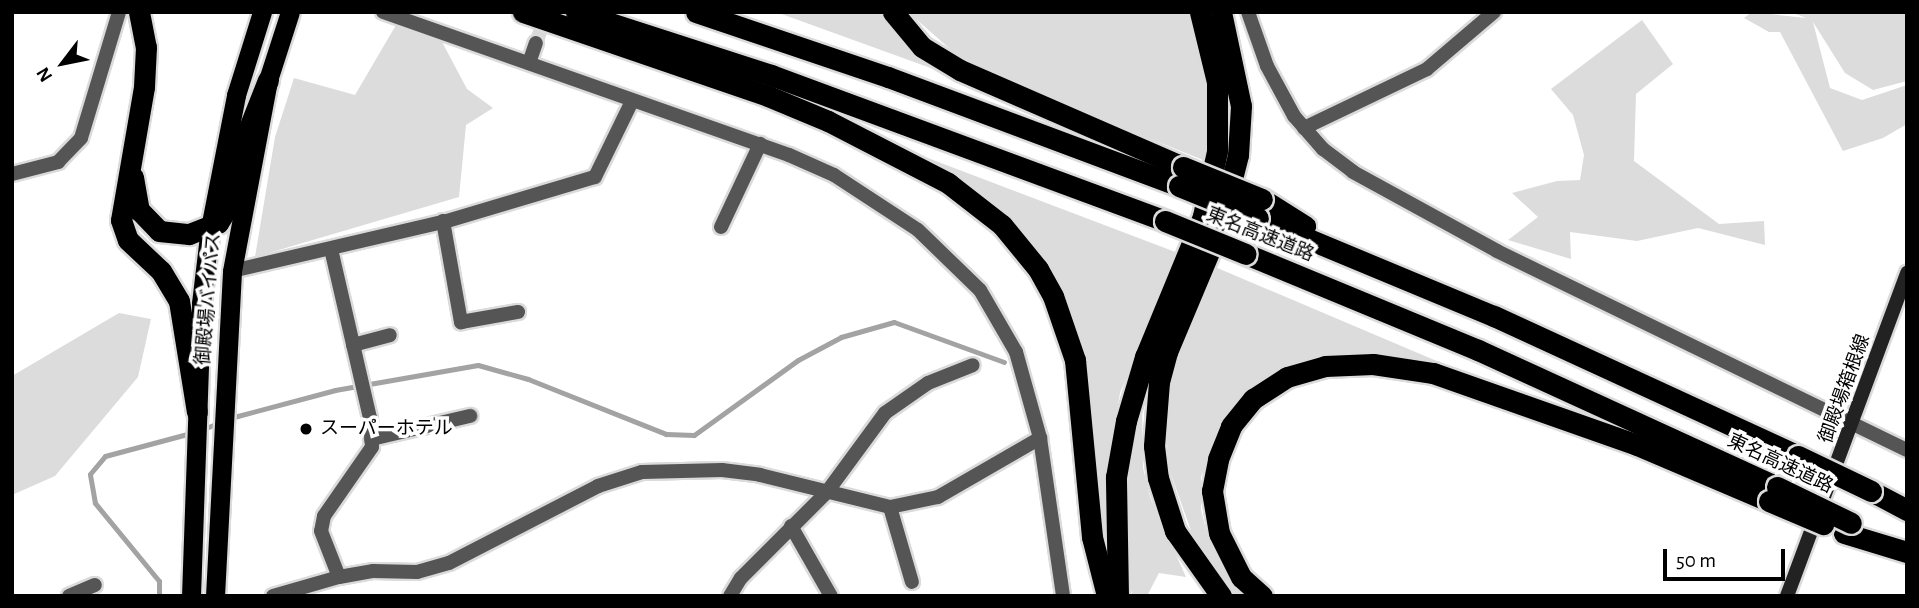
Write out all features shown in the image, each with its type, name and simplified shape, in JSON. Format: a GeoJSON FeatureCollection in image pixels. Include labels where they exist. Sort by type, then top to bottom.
{"type":"FeatureCollection","features":[{"type":"Feature","properties":{"kind":"highway","name":"御殿場バイパス"},"geometry":{"type":"LineString","coordinates":[[191,596],[195,444],[210,228],[236,95],[262,12]]}},
{"type":"Feature","properties":{"kind":"highway","name":"御殿場バイパス"},"geometry":{"type":"LineString","coordinates":[[215,596],[232,271],[268,80],[290,12]]}},
{"type":"Feature","properties":{"kind":"highway"},"geometry":{"type":"LineString","coordinates":[[523,12],[768,96],[828,121],[948,183],[1002,225],[1038,269],[1053,296],[1075,360],[1092,537],[1107,596]]}},
{"type":"Feature","properties":{"kind":"highway","name":"東名高速道路"},"geometry":{"type":"LineString","coordinates":[[576,12],[771,75],[1165,221],[1478,350],[1773,494]]}},
{"type":"Feature","properties":{"kind":"highway","name":"東名高速道路"},"geometry":{"type":"LineString","coordinates":[[696,12],[1181,176],[1260,209],[1351,255],[1798,456],[1907,510]]}},
{"type":"Feature","properties":{"kind":"highway"},"geometry":{"type":"LineString","coordinates":[[893,12],[922,47],[960,70],[1181,176]]}},
{"type":"Feature","properties":{"kind":"highway"},"geometry":{"type":"LineString","coordinates":[[1118,596],[1116,488],[1122,441],[1145,356],[1203,216],[1217,151],[1217,82],[1200,12]]}},
{"type":"Feature","properties":{"kind":"highway"},"geometry":{"type":"LineString","coordinates":[[1221,12],[1241,106],[1238,155],[1216,239],[1167,352],[1159,382],[1154,446],[1158,478],[1175,531],[1221,596]]}},
{"type":"Feature","properties":{"kind":"highway"},"geometry":{"type":"LineString","coordinates":[[141,20],[146,66],[121,210],[123,230],[134,249],[168,279],[179,301],[197,412]]}},
{"type":"Feature","properties":{"kind":"highway"},"geometry":{"type":"LineString","coordinates":[[135,139],[134,192],[144,219],[169,235],[210,228],[228,207],[243,144],[268,80]]}},
{"type":"Feature","properties":{"kind":"highway"},"geometry":{"type":"LineString","coordinates":[[1262,596],[1241,577],[1219,533],[1212,491],[1218,459],[1231,426],[1252,400],[1287,377],[1325,366],[1373,364],[1446,377],[1773,494],[1907,551]]}},
{"type":"Feature","properties":{"kind":"main road","name":"御殿場箱根線"},"geometry":{"type":"LineString","coordinates":[[1787,596],[1854,422],[1907,273]]}},
{"type":"Feature","properties":{"kind":"street"},"geometry":{"type":"LineString","coordinates":[[12,174],[58,162],[80,138],[119,12]]}},
{"type":"Feature","properties":{"kind":"street"},"geometry":{"type":"LineString","coordinates":[[383,12],[760,144],[834,175],[880,202],[952,260],[980,290],[1016,352],[1040,439],[1063,596]]}},
{"type":"Feature","properties":{"kind":"street"},"geometry":{"type":"LineString","coordinates":[[1248,12],[1279,93],[1304,128],[1322,149],[1387,195],[1907,450]]}},
{"type":"Feature","properties":{"kind":"street"},"geometry":{"type":"LineString","coordinates":[[1304,128],[1427,69],[1467,40],[1494,12]]}},
{"type":"Feature","properties":{"kind":"street"},"geometry":{"type":"LineString","coordinates":[[528,63],[536,43]]}},
{"type":"Feature","properties":{"kind":"street"},"geometry":{"type":"LineString","coordinates":[[232,271],[443,221],[595,177],[632,101]]}},
{"type":"Feature","properties":{"kind":"street"},"geometry":{"type":"LineString","coordinates":[[721,227],[760,144]]}},
{"type":"Feature","properties":{"kind":"street"},"geometry":{"type":"LineString","coordinates":[[443,221],[461,322],[518,312]]}},
{"type":"Feature","properties":{"kind":"street"},"geometry":{"type":"LineString","coordinates":[[331,249],[372,447],[324,516],[321,531],[339,578]]}},
{"type":"Feature","properties":{"kind":"street"},"geometry":{"type":"LineString","coordinates":[[353,345],[390,335]]}},
{"type":"Feature","properties":{"kind":"street"},"geometry":{"type":"LineString","coordinates":[[730,596],[791,526],[827,492],[885,413],[928,383],[973,365]]}},
{"type":"Feature","properties":{"kind":"street"},"geometry":{"type":"LineString","coordinates":[[371,439],[470,416]]}},
{"type":"Feature","properties":{"kind":"street"},"geometry":{"type":"LineString","coordinates":[[273,596],[373,571],[418,572],[449,563],[598,486],[642,472],[722,470],[890,507],[938,497],[1040,439]]}},
{"type":"Feature","properties":{"kind":"street"},"geometry":{"type":"LineString","coordinates":[[890,507],[912,582]]}},
{"type":"Feature","properties":{"kind":"street"},"geometry":{"type":"LineString","coordinates":[[791,526],[831,596]]}},
{"type":"Feature","properties":{"kind":"street"},"geometry":{"type":"LineString","coordinates":[[69,596],[95,585]]}},
{"type":"Feature","properties":{"kind":"shaded area"},"geometry":{"type":"Polygon","coordinates":[[[776,12],[881,12],[907,47],[950,75],[776,12]]]}},
{"type":"Feature","properties":{"kind":"shaded area"},"geometry":{"type":"Polygon","coordinates":[[[908,12],[1188,12],[1206,67],[1208,162],[997,77],[958,56],[908,12]]]}},
{"type":"Feature","properties":{"kind":"shaded area"},"geometry":{"type":"Polygon","coordinates":[[[1752,12],[1806,18],[1791,12],[1907,12],[1907,81],[1873,90],[1845,73],[1813,22],[1830,88],[1862,100],[1907,85],[1907,124],[1883,138],[1843,151],[1780,32],[1769,32],[1744,18],[1752,12]]]}},
{"type":"Feature","properties":{"kind":"shaded area"},"geometry":{"type":"Polygon","coordinates":[[[1642,20],[1673,64],[1636,94],[1634,161],[1719,224],[1764,221],[1765,245],[1698,228],[1637,241],[1570,232],[1571,259],[1508,240],[1538,217],[1512,193],[1557,181],[1580,180],[1584,155],[1573,115],[1551,89],[1642,20]]]}},
{"type":"Feature","properties":{"kind":"shaded area"},"geometry":{"type":"Polygon","coordinates":[[[396,25],[441,40],[467,89],[493,108],[466,125],[459,197],[255,257],[275,137],[294,78],[355,95],[396,25]]]}},
{"type":"Feature","properties":{"kind":"shaded area"},"geometry":{"type":"Polygon","coordinates":[[[912,152],[1178,253],[1120,393],[1106,475],[1105,552],[1083,356],[1056,282],[991,202],[912,152]]]}},
{"type":"Feature","properties":{"kind":"shaded area"},"geometry":{"type":"Polygon","coordinates":[[[1215,267],[1465,373],[1382,355],[1308,360],[1276,372],[1225,418],[1201,477],[1201,509],[1208,539],[1244,596],[1235,596],[1194,539],[1169,469],[1166,427],[1170,387],[1179,352],[1215,267]]]}},
{"type":"Feature","properties":{"kind":"shaded area"},"geometry":{"type":"Polygon","coordinates":[[[119,313],[151,319],[138,377],[55,476],[12,495],[12,376],[119,313]]]}},
{"type":"Feature","properties":{"kind":"shaded area"},"geometry":{"type":"Polygon","coordinates":[[[1142,399],[1143,468],[1150,497],[1186,577],[1159,573],[1147,596],[1132,596],[1123,534],[1129,462],[1142,399]]]}},
{"type":"Feature","properties":{"kind":"waterway"},"geometry":{"type":"LineString","coordinates":[[230,418],[335,390],[478,365],[528,379],[666,434],[694,435],[798,360],[841,337],[894,322],[1004,362]]}},
{"type":"Feature","properties":{"kind":"waterway"},"geometry":{"type":"LineString","coordinates":[[201,430],[221,422]]}},
{"type":"Feature","properties":{"kind":"waterway"},"geometry":{"type":"LineString","coordinates":[[159,596],[159,581],[95,503],[90,474],[105,456],[191,433]]}},
{"type":"Feature","properties":{"kind":"tunnel"},"geometry":{"type":"LineString","coordinates":[[536,43],[547,12]]}},
{"type":"Feature","properties":{"kind":"place","name":"スーパーホテル"},"geometry":{"type":"Point","coordinates":[306,429]}}]}
